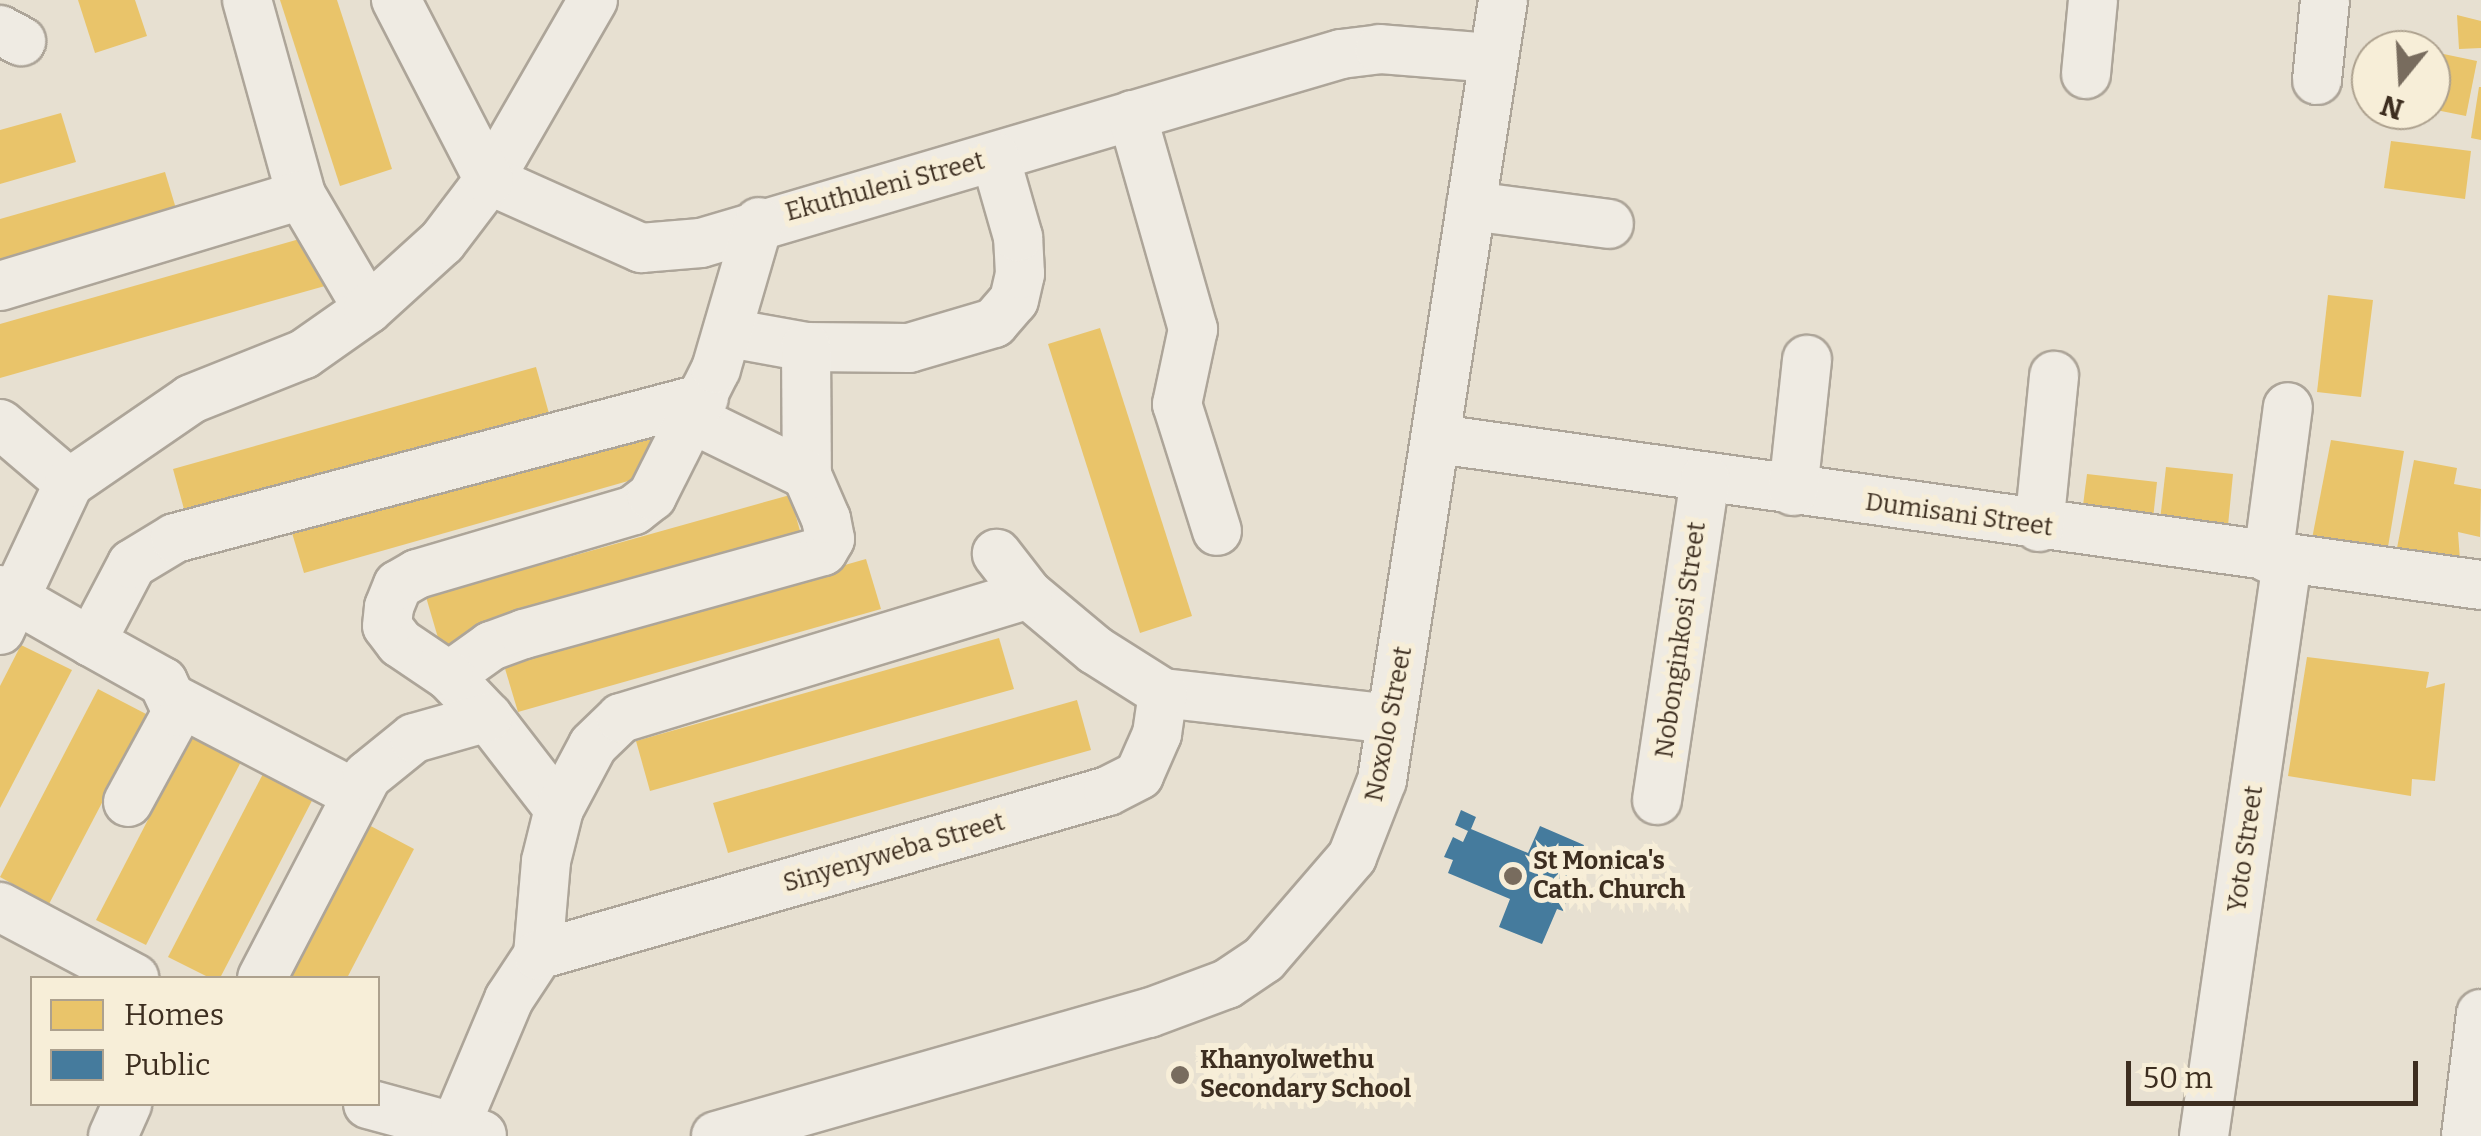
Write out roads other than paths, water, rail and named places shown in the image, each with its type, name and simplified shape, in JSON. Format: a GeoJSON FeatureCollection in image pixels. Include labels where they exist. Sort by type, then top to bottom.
{"type":"FeatureCollection","features":[{"type":"Feature","properties":{"kind":"street"},"geometry":{"type":"LineString","coordinates":[[247,0],[301,195],[368,309]]}},
{"type":"Feature","properties":{"kind":"street"},"geometry":{"type":"LineString","coordinates":[[396,0],[489,180]]}},
{"type":"Feature","properties":{"kind":"street"},"geometry":{"type":"LineString","coordinates":[[356,794],[176,701],[163,682],[12,597],[69,483],[191,399],[304,354],[368,309],[442,242],[489,180],[593,0]]}},
{"type":"Feature","properties":{"kind":"street","name":"Noxolo Street"},"geometry":{"type":"LineString","coordinates":[[716,1136],[1149,1013],[1227,984],[1264,959],[1352,856],[1382,780],[1438,439],[1503,0]]}},
{"type":"Feature","properties":{"kind":"street"},"geometry":{"type":"LineString","coordinates":[[2086,74],[2093,0]]}},
{"type":"Feature","properties":{"kind":"street"},"geometry":{"type":"LineString","coordinates":[[2317,80],[2325,0]]}},
{"type":"Feature","properties":{"kind":"street","name":"Ekuthuleni Street"},"geometry":{"type":"LineString","coordinates":[[489,180],[641,248],[701,242],[758,222],[995,157],[1341,54],[1380,49],[1492,58]]}},
{"type":"Feature","properties":{"kind":"street"},"geometry":{"type":"LineString","coordinates":[[1132,115],[1192,329],[1177,404],[1217,532]]}},
{"type":"Feature","properties":{"kind":"street"},"geometry":{"type":"LineString","coordinates":[[728,333],[806,347],[909,348],[972,333],[1006,314],[1020,274],[1018,237],[995,157]]}},
{"type":"Feature","properties":{"kind":"street"},"geometry":{"type":"LineString","coordinates":[[0,286],[301,195]]}},
{"type":"Feature","properties":{"kind":"street"},"geometry":{"type":"LineString","coordinates":[[1471,206],[1609,224]]}},
{"type":"Feature","properties":{"kind":"street"},"geometry":{"type":"LineString","coordinates":[[559,809],[488,717],[448,676],[387,626],[398,585],[634,510],[669,472],[699,409],[728,333],[758,222]]}},
{"type":"Feature","properties":{"kind":"street"},"geometry":{"type":"LineString","coordinates":[[806,347],[807,474]]}},
{"type":"Feature","properties":{"kind":"street"},"geometry":{"type":"LineString","coordinates":[[1793,491],[1807,360]]}},
{"type":"Feature","properties":{"kind":"street"},"geometry":{"type":"LineString","coordinates":[[2039,527],[2054,376]]}},
{"type":"Feature","properties":{"kind":"street","name":"Yoto Street"},"geometry":{"type":"LineString","coordinates":[[2204,1136],[2278,560],[2288,406]]}},
{"type":"Feature","properties":{"kind":"street"},"geometry":{"type":"LineString","coordinates":[[92,642],[132,564],[175,538],[699,409],[807,474],[818,487],[830,539],[815,556],[524,634],[491,646],[448,676]]}},
{"type":"Feature","properties":{"kind":"street"},"geometry":{"type":"LineString","coordinates":[[0,424],[69,483]]}},
{"type":"Feature","properties":{"kind":"street","name":"Dumisani Street"},"geometry":{"type":"LineString","coordinates":[[1438,439],[2039,527],[2481,585]]}},
{"type":"Feature","properties":{"kind":"street","name":"Nobonginkosi Street"},"geometry":{"type":"LineString","coordinates":[[1658,800],[1705,479]]}},
{"type":"Feature","properties":{"kind":"street"},"geometry":{"type":"LineString","coordinates":[[997,554],[1028,594],[1095,650],[1163,693],[1392,719]]}},
{"type":"Feature","properties":{"kind":"street"},"geometry":{"type":"LineString","coordinates":[[375,1106],[470,1132],[510,999],[538,955],[546,860],[559,809],[593,745],[621,718],[1028,594]]}},
{"type":"Feature","properties":{"kind":"street","name":"Sinyenyweba Street"},"geometry":{"type":"LineString","coordinates":[[538,955],[1123,786],[1149,758],[1163,693]]}},
{"type":"Feature","properties":{"kind":"street"},"geometry":{"type":"LineString","coordinates":[[128,802],[173,724],[176,701]]}},
{"type":"Feature","properties":{"kind":"street"},"geometry":{"type":"LineString","coordinates":[[263,976],[356,794],[392,750],[488,717]]}},
{"type":"Feature","properties":{"kind":"street"},"geometry":{"type":"LineString","coordinates":[[0,907],[130,976]]}},
{"type":"Feature","properties":{"kind":"street"},"geometry":{"type":"LineString","coordinates":[[2466,1136],[2481,1014]]}},
{"type":"Feature","properties":{"kind":"street"},"geometry":{"type":"LineString","coordinates":[[113,1136],[126,1106]]}},
{"type":"Feature","properties":{"kind":"place","name":"St Monica's Cath. Church"},"geometry":{"type":"Point","coordinates":[1513,876]}},
{"type":"Feature","properties":{"kind":"place","name":"Khanyolwethu Secondary School"},"geometry":{"type":"Point","coordinates":[1180,1075]}}]}
